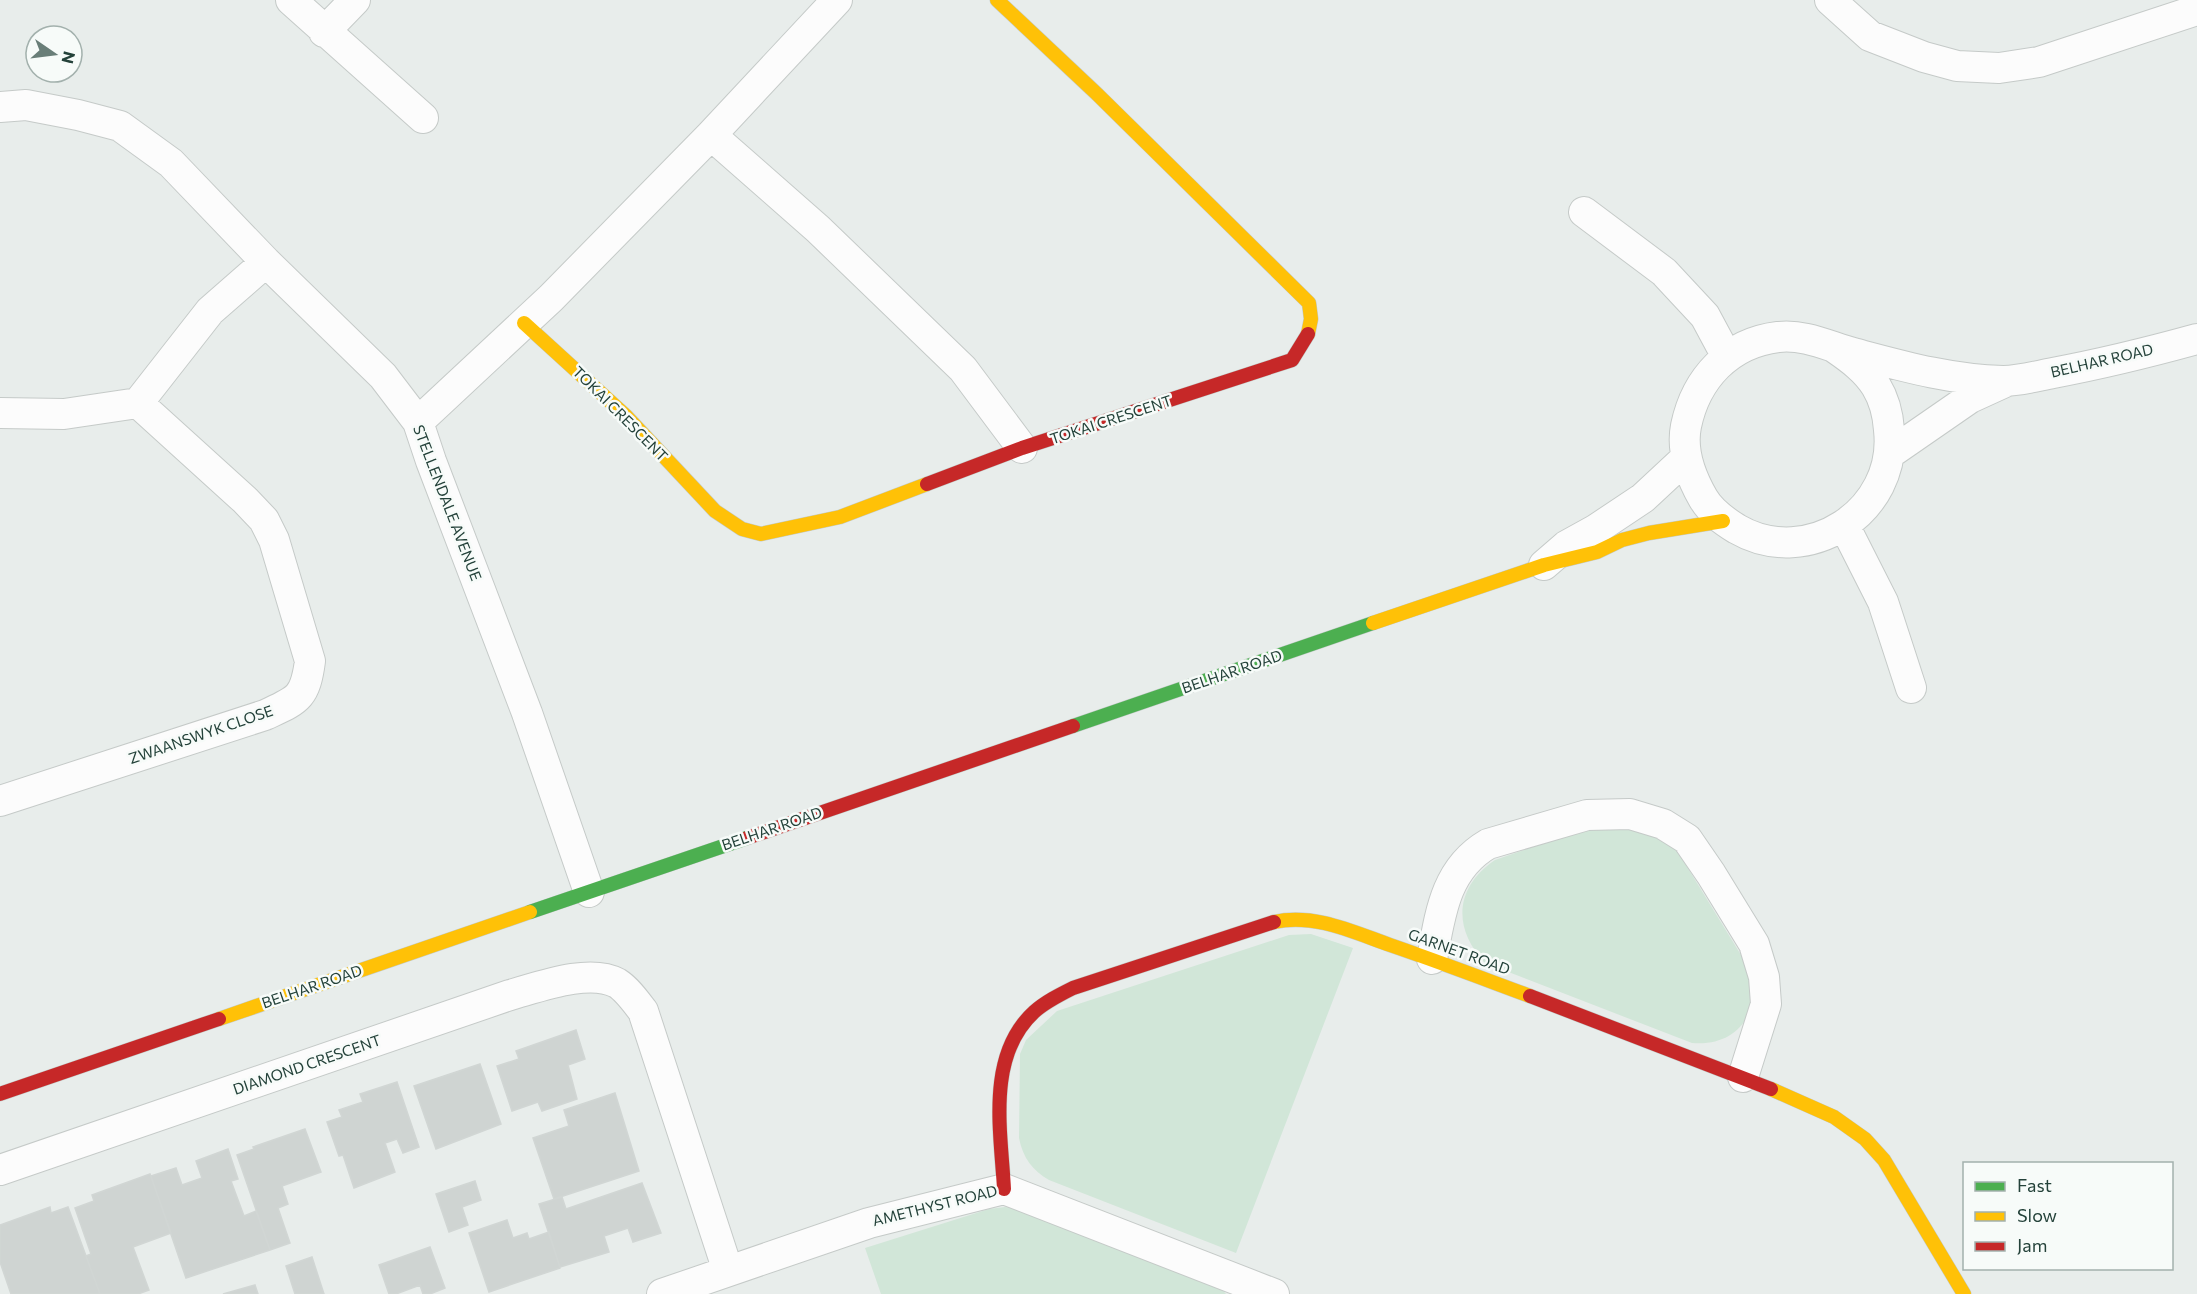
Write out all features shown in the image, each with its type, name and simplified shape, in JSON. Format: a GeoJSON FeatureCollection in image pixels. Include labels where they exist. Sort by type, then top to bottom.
{"type":"FeatureCollection","features":[{"type":"Feature","properties":{"kind":"street"},"geometry":{"type":"LineString","coordinates":[[291,0],[324,32],[423,118]]}},
{"type":"Feature","properties":{"kind":"street"},"geometry":{"type":"LineString","coordinates":[[324,32],[355,0]]}},
{"type":"Feature","properties":{"kind":"street"},"geometry":{"type":"LineString","coordinates":[[418,422],[551,298],[711,135],[837,0]]}},
{"type":"Feature","properties":{"kind":"street","name":"TOKAI CRESCENT"},"geometry":{"type":"LineString","coordinates":[[524,322],[626,416],[730,525],[750,533],[762,534],[840,517],[1022,448],[1292,360],[1307,340],[1313,315],[1310,303],[1097,94],[997,0]]}},
{"type":"Feature","properties":{"kind":"street"},"geometry":{"type":"LineString","coordinates":[[1830,0],[1870,36],[1924,57],[1957,66],[1999,68],[2039,62],[2197,10]]}},
{"type":"Feature","properties":{"kind":"street","name":"STELLENDALE AVENUE"},"geometry":{"type":"LineString","coordinates":[[0,106],[26,105],[120,126],[171,163],[266,262],[383,376],[418,422],[431,462],[527,713],[589,891]]}},
{"type":"Feature","properties":{"kind":"street"},"geometry":{"type":"LineString","coordinates":[[711,135],[818,229],[963,369],[1022,448]]}},
{"type":"Feature","properties":{"kind":"street"},"geometry":{"type":"LineString","coordinates":[[1584,212],[1664,272],[1705,316],[1727,357]]}},
{"type":"Feature","properties":{"kind":"street"},"geometry":{"type":"LineString","coordinates":[[0,413],[63,414],[138,403],[210,310],[266,262]]}},
{"type":"Feature","properties":{"kind":"street"},"geometry":{"type":"LineString","coordinates":[[1780,337],[1808,338],[1835,348],[1858,364],[1877,387],[1887,413],[1891,441],[1886,470],[1874,496],[1855,518],[1831,533],[1804,542],[1776,542],[1748,535],[1723,520],[1706,503],[1686,458],[1685,429],[1692,401],[1707,377],[1727,357],[1752,343],[1780,337]]}},
{"type":"Feature","properties":{"kind":"street","name":"BELHAR ROAD"},"geometry":{"type":"LineString","coordinates":[[1835,348],[1940,375],[2007,381],[2091,366],[2197,339]]}},
{"type":"Feature","properties":{"kind":"street","name":"BELHAR ROAD"},"geometry":{"type":"LineString","coordinates":[[1888,454],[1970,398],[2007,381]]}},
{"type":"Feature","properties":{"kind":"street","name":"ZWAANSWYK CLOSE"},"geometry":{"type":"LineString","coordinates":[[0,801],[265,715],[295,702],[307,682],[310,661],[274,540],[264,520],[138,403]]}},
{"type":"Feature","properties":{"kind":"street","name":"BELHAR ROAD"},"geometry":{"type":"LineString","coordinates":[[1544,565],[1566,546],[1643,498],[1686,458]]}},
{"type":"Feature","properties":{"kind":"street","name":"BELHAR ROAD"},"geometry":{"type":"LineString","coordinates":[[0,1094],[1544,565],[1597,552],[1622,540],[1649,533],[1723,520]]}},
{"type":"Feature","properties":{"kind":"street"},"geometry":{"type":"LineString","coordinates":[[1844,525],[1883,602],[1911,688]]}},
{"type":"Feature","properties":{"kind":"street"},"geometry":{"type":"LineString","coordinates":[[1432,959],[1443,902],[1452,881],[1477,850],[1488,844],[1587,815],[1630,814],[1663,824],[1687,839],[1754,944],[1764,977],[1766,1005],[1743,1077]]}},
{"type":"Feature","properties":{"kind":"street","name":"GARNET ROAD"},"geometry":{"type":"LineString","coordinates":[[1004,1189],[1000,1093],[1007,1052],[1024,1022],[1047,1001],[1073,988],[1263,924],[1300,919],[1323,922],[1432,959],[1743,1077],[1834,1117],[1865,1139],[1884,1160],[1964,1294]]}},
{"type":"Feature","properties":{"kind":"street","name":"DIAMOND CRESCENT"},"geometry":{"type":"LineString","coordinates":[[0,1170],[510,995],[558,982],[595,977],[617,983],[643,1011],[728,1271]]}},
{"type":"Feature","properties":{"kind":"street","name":"AMETHYST ROAD"},"geometry":{"type":"LineString","coordinates":[[663,1294],[868,1223],[1004,1189],[1269,1293]]}},
{"type":"Feature","properties":{"kind":"green space"},"geometry":{"type":"Polygon","coordinates":[[[1615,822],[1661,838],[1675,847],[1752,973],[1754,988],[1748,1015],[1742,1025],[1721,1040],[1692,1043],[1485,963],[1474,950],[1467,936],[1463,922],[1466,895],[1472,883],[1495,860],[1597,825],[1615,822]]]}},
{"type":"Feature","properties":{"kind":"green space"},"geometry":{"type":"Polygon","coordinates":[[[1311,934],[1353,948],[1236,1253],[1049,1180],[1033,1168],[1023,1152],[1019,1138],[1020,1054],[1026,1040],[1057,1011],[1289,935],[1311,934]]]}},
{"type":"Feature","properties":{"kind":"green space"},"geometry":{"type":"Polygon","coordinates":[[[1005,1207],[1021,1209],[1220,1287],[1226,1294],[881,1294],[865,1248],[989,1209],[1005,1207]]]}},
{"type":"Feature","properties":{"kind":"building"},"geometry":{"type":"Polygon","coordinates":[[[576,1030],[585,1059],[568,1065],[577,1099],[542,1111],[538,1102],[512,1111],[497,1066],[519,1059],[516,1051],[576,1030]]]}},
{"type":"Feature","properties":{"kind":"building"},"geometry":{"type":"Polygon","coordinates":[[[480,1064],[501,1124],[436,1149],[414,1086],[480,1064]]]}},
{"type":"Feature","properties":{"kind":"building"},"geometry":{"type":"Polygon","coordinates":[[[397,1082],[419,1147],[403,1153],[397,1139],[385,1143],[395,1172],[354,1188],[343,1155],[339,1156],[327,1122],[342,1117],[339,1110],[363,1102],[360,1094],[397,1082]]]}},
{"type":"Feature","properties":{"kind":"building"},"geometry":{"type":"Polygon","coordinates":[[[615,1093],[639,1171],[554,1199],[533,1138],[569,1126],[564,1110],[615,1093]]]}},
{"type":"Feature","properties":{"kind":"building"},"geometry":{"type":"Polygon","coordinates":[[[305,1129],[321,1172],[282,1186],[288,1204],[278,1208],[290,1243],[270,1250],[237,1155],[305,1129]]]}},
{"type":"Feature","properties":{"kind":"building"},"geometry":{"type":"Polygon","coordinates":[[[228,1149],[238,1179],[231,1181],[244,1216],[256,1211],[270,1250],[186,1278],[151,1176],[176,1168],[182,1185],[202,1178],[196,1161],[228,1149]]]}},
{"type":"Feature","properties":{"kind":"building"},"geometry":{"type":"Polygon","coordinates":[[[150,1174],[171,1233],[133,1247],[149,1290],[138,1294],[100,1294],[86,1256],[91,1254],[75,1208],[94,1201],[92,1195],[150,1174]]]}},
{"type":"Feature","properties":{"kind":"building"},"geometry":{"type":"Polygon","coordinates":[[[475,1181],[481,1200],[462,1207],[468,1225],[449,1232],[436,1194],[475,1181]]]}},
{"type":"Feature","properties":{"kind":"building"},"geometry":{"type":"Polygon","coordinates":[[[642,1183],[661,1233],[633,1242],[628,1228],[604,1236],[609,1252],[560,1267],[539,1204],[562,1197],[566,1209],[642,1183]]]}},
{"type":"Feature","properties":{"kind":"building"},"geometry":{"type":"Polygon","coordinates":[[[50,1207],[51,1213],[68,1207],[100,1294],[11,1294],[0,1262],[0,1225],[50,1207]]]}},
{"type":"Feature","properties":{"kind":"building"},"geometry":{"type":"Polygon","coordinates":[[[507,1220],[513,1238],[527,1233],[529,1239],[549,1232],[560,1268],[489,1292],[469,1233],[507,1220]]]}},
{"type":"Feature","properties":{"kind":"building"},"geometry":{"type":"Polygon","coordinates":[[[430,1247],[445,1288],[430,1294],[423,1294],[420,1285],[396,1294],[389,1294],[379,1265],[430,1247]]]}},
{"type":"Feature","properties":{"kind":"building"},"geometry":{"type":"Polygon","coordinates":[[[312,1257],[324,1294],[295,1294],[286,1266],[312,1257]]]}},
{"type":"Feature","properties":{"kind":"building"},"geometry":{"type":"Polygon","coordinates":[[[255,1285],[258,1294],[223,1294],[255,1285]]]}},
{"type":"Feature","properties":{"kind":"traffic: fast"},"geometry":{"type":"LineString","coordinates":[[1073,726],[1373,623]]}},
{"type":"Feature","properties":{"kind":"traffic: fast"},"geometry":{"type":"LineString","coordinates":[[530,912],[747,838]]}},
{"type":"Feature","properties":{"kind":"traffic: slow"},"geometry":{"type":"LineString","coordinates":[[997,0],[1097,94],[1309,303],[1311,319],[1308,334]]}},
{"type":"Feature","properties":{"kind":"traffic: slow"},"geometry":{"type":"LineString","coordinates":[[524,323],[626,416],[715,511],[742,529],[761,534],[840,517],[927,484]]}},
{"type":"Feature","properties":{"kind":"traffic: slow"},"geometry":{"type":"LineString","coordinates":[[1373,623],[1544,565],[1597,552],[1622,540],[1649,533],[1723,521]]}},
{"type":"Feature","properties":{"kind":"traffic: slow"},"geometry":{"type":"LineString","coordinates":[[219,1019],[530,912]]}},
{"type":"Feature","properties":{"kind":"traffic: slow"},"geometry":{"type":"LineString","coordinates":[[1274,922],[1304,920],[1333,925],[1530,996]]}},
{"type":"Feature","properties":{"kind":"traffic: slow"},"geometry":{"type":"LineString","coordinates":[[1771,1089],[1834,1117],[1865,1139],[1884,1160],[1964,1294]]}},
{"type":"Feature","properties":{"kind":"traffic: jam"},"geometry":{"type":"LineString","coordinates":[[927,484],[1022,448],[1292,360],[1308,334]]}},
{"type":"Feature","properties":{"kind":"traffic: jam"},"geometry":{"type":"LineString","coordinates":[[747,838],[1073,726]]}},
{"type":"Feature","properties":{"kind":"traffic: jam"},"geometry":{"type":"LineString","coordinates":[[1004,1189],[1000,1120],[1003,1072],[1009,1050],[1019,1030],[1034,1012],[1073,988],[1274,922]]}},
{"type":"Feature","properties":{"kind":"traffic: jam"},"geometry":{"type":"LineString","coordinates":[[1530,996],[1771,1089]]}},
{"type":"Feature","properties":{"kind":"traffic: jam"},"geometry":{"type":"LineString","coordinates":[[0,1094],[219,1019]]}}]}
